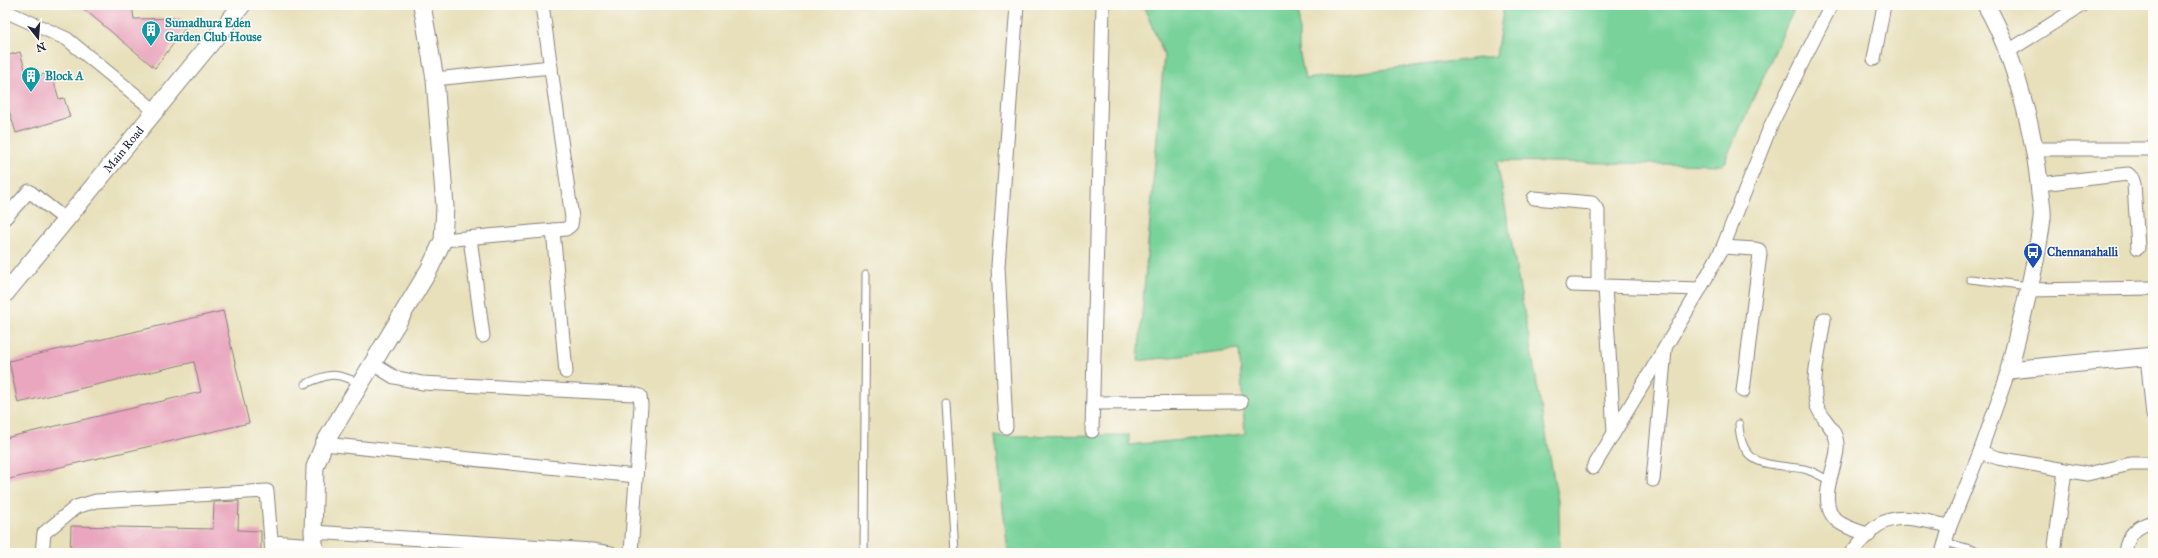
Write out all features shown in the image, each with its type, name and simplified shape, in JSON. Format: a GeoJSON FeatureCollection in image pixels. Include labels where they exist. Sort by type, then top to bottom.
{"type":"FeatureCollection","features":[{"type":"Feature","properties":{"kind":"street","name":"Main Road"},"geometry":{"type":"LineString","coordinates":[[5,294],[242,5]]}},
{"type":"Feature","properties":{"kind":"street"},"geometry":{"type":"LineString","coordinates":[[314,544],[315,467],[324,444],[429,270],[443,240],[445,207],[435,79],[422,5]]}},
{"type":"Feature","properties":{"kind":"street"},"geometry":{"type":"LineString","coordinates":[[443,240],[566,229],[571,225],[572,218],[542,5]]}},
{"type":"Feature","properties":{"kind":"street"},"geometry":{"type":"LineString","coordinates":[[1006,427],[998,266],[1018,5]]}},
{"type":"Feature","properties":{"kind":"street"},"geometry":{"type":"LineString","coordinates":[[1092,430],[1103,5]]}},
{"type":"Feature","properties":{"kind":"street"},"geometry":{"type":"LineString","coordinates":[[1593,468],[1665,345],[1700,289],[1723,247],[1771,125],[1830,5]]}},
{"type":"Feature","properties":{"kind":"street"},"geometry":{"type":"LineString","coordinates":[[1874,59],[1884,5]]}},
{"type":"Feature","properties":{"kind":"street"},"geometry":{"type":"LineString","coordinates":[[1943,548],[1950,526],[1980,452],[2009,370],[2029,288],[2042,217],[2040,184],[2025,106],[2001,32],[1986,5]]}},
{"type":"Feature","properties":{"kind":"street"},"geometry":{"type":"LineString","coordinates":[[2007,52],[2082,5]]}},
{"type":"Feature","properties":{"kind":"street"},"geometry":{"type":"LineString","coordinates":[[5,11],[67,39],[155,111]]}},
{"type":"Feature","properties":{"kind":"street"},"geometry":{"type":"LineString","coordinates":[[435,79],[551,67]]}},
{"type":"Feature","properties":{"kind":"street"},"geometry":{"type":"LineString","coordinates":[[2034,149],[2153,149]]}},
{"type":"Feature","properties":{"kind":"street"},"geometry":{"type":"LineString","coordinates":[[2040,184],[2128,174],[2132,178],[2134,184],[2138,248]]}},
{"type":"Feature","properties":{"kind":"street"},"geometry":{"type":"LineString","coordinates":[[5,218],[29,191],[66,220]]}},
{"type":"Feature","properties":{"kind":"street"},"geometry":{"type":"LineString","coordinates":[[1534,198],[1592,203],[1596,206],[1598,211],[1602,287],[1614,432]]}},
{"type":"Feature","properties":{"kind":"street"},"geometry":{"type":"LineString","coordinates":[[553,230],[566,372]]}},
{"type":"Feature","properties":{"kind":"street"},"geometry":{"type":"LineString","coordinates":[[470,238],[483,336]]}},
{"type":"Feature","properties":{"kind":"street"},"geometry":{"type":"LineString","coordinates":[[1723,247],[1755,249],[1759,250],[1760,254],[1743,391]]}},
{"type":"Feature","properties":{"kind":"street"},"geometry":{"type":"LineString","coordinates":[[1572,285],[1700,289]]}},
{"type":"Feature","properties":{"kind":"street"},"geometry":{"type":"LineString","coordinates":[[2029,288],[2153,288]]}},
{"type":"Feature","properties":{"kind":"street"},"geometry":{"type":"LineString","coordinates":[[1824,319],[1815,388],[1817,405],[1836,437],[1837,449],[1830,481],[1829,501],[1831,513],[1836,521],[1869,535]]}},
{"type":"Feature","properties":{"kind":"street"},"geometry":{"type":"LineString","coordinates":[[1654,480],[1665,345]]}},
{"type":"Feature","properties":{"kind":"street"},"geometry":{"type":"LineString","coordinates":[[2009,370],[2150,356],[2153,415]]}},
{"type":"Feature","properties":{"kind":"street"},"geometry":{"type":"LineString","coordinates":[[373,364],[394,377],[422,383],[634,394],[640,396],[641,405],[631,553]]}},
{"type":"Feature","properties":{"kind":"street"},"geometry":{"type":"LineString","coordinates":[[1093,403],[1240,402]]}},
{"type":"Feature","properties":{"kind":"street"},"geometry":{"type":"LineString","coordinates":[[324,444],[636,476]]}},
{"type":"Feature","properties":{"kind":"street"},"geometry":{"type":"LineString","coordinates":[[1980,452],[1998,458],[2087,474],[2131,464],[2153,464]]}},
{"type":"Feature","properties":{"kind":"street"},"geometry":{"type":"LineString","coordinates":[[2054,553],[2066,471]]}},
{"type":"Feature","properties":{"kind":"street"},"geometry":{"type":"LineString","coordinates":[[42,553],[44,533],[76,507],[96,501],[267,491],[272,547],[314,544],[592,550],[611,553]]}},
{"type":"Feature","properties":{"kind":"street"},"geometry":{"type":"LineString","coordinates":[[1851,553],[1876,526],[1893,518],[1905,518],[1950,526]]}},
{"type":"Feature","properties":{"kind":"street"},"geometry":{"type":"LineString","coordinates":[[2125,553],[2126,542],[2133,531],[2142,525],[2153,522]]}},
{"type":"Feature","properties":{"kind":"lane"},"geometry":{"type":"LineString","coordinates":[[864,553],[866,274]]}},
{"type":"Feature","properties":{"kind":"lane"},"geometry":{"type":"LineString","coordinates":[[1970,279],[2029,288]]}},
{"type":"Feature","properties":{"kind":"lane"},"geometry":{"type":"LineString","coordinates":[[305,384],[328,374],[337,374],[360,383]]}},
{"type":"Feature","properties":{"kind":"lane"},"geometry":{"type":"LineString","coordinates":[[946,404],[955,553]]}},
{"type":"Feature","properties":{"kind":"lane"},"geometry":{"type":"LineString","coordinates":[[1739,424],[1740,441],[1744,449],[1752,458],[1785,467],[1805,470],[1830,481]]}},
{"type":"Feature","properties":{"kind":"lane"},"geometry":{"type":"LineString","coordinates":[[1943,548],[1985,553]]}},
{"type":"Feature","properties":{"kind":"green space"},"geometry":{"type":"Polygon","coordinates":[[[1143,5],[1299,5],[1299,50],[1305,79],[1496,56],[1504,5],[1796,5],[1723,165],[1497,161],[1559,507],[1560,553],[1008,553],[995,436],[1129,435],[1129,445],[1245,434],[1239,349],[1138,361],[1164,55],[1143,5]]]}},
{"type":"Feature","properties":{"kind":"building","name":"Sumadhura Eden Garden Club House"},"geometry":{"type":"Polygon","coordinates":[[[79,5],[132,5],[134,19],[180,18],[187,26],[155,68],[79,5]]]}},
{"type":"Feature","properties":{"kind":"building","name":"Block A"},"geometry":{"type":"Polygon","coordinates":[[[20,52],[28,79],[51,72],[59,99],[64,98],[70,117],[16,133],[9,110],[5,112],[5,56],[20,52]]]}},
{"type":"Feature","properties":{"kind":"building"},"geometry":{"type":"Polygon","coordinates":[[[223,311],[249,423],[5,480],[5,438],[201,392],[194,362],[18,403],[9,361],[223,311]]]}},
{"type":"Feature","properties":{"kind":"building"},"geometry":{"type":"Polygon","coordinates":[[[239,501],[238,530],[261,531],[261,553],[70,553],[71,526],[213,529],[214,502],[239,501]]]}},
{"type":"Feature","properties":{"kind":"place","name":"Sumadhura Eden Garden Club House"},"geometry":{"type":"Point","coordinates":[151,47]}},
{"type":"Feature","properties":{"kind":"place","name":"Block A"},"geometry":{"type":"Point","coordinates":[31,93]}},
{"type":"Feature","properties":{"kind":"place","name":"Chennanahalli"},"geometry":{"type":"Point","coordinates":[2033,269]}}]}
